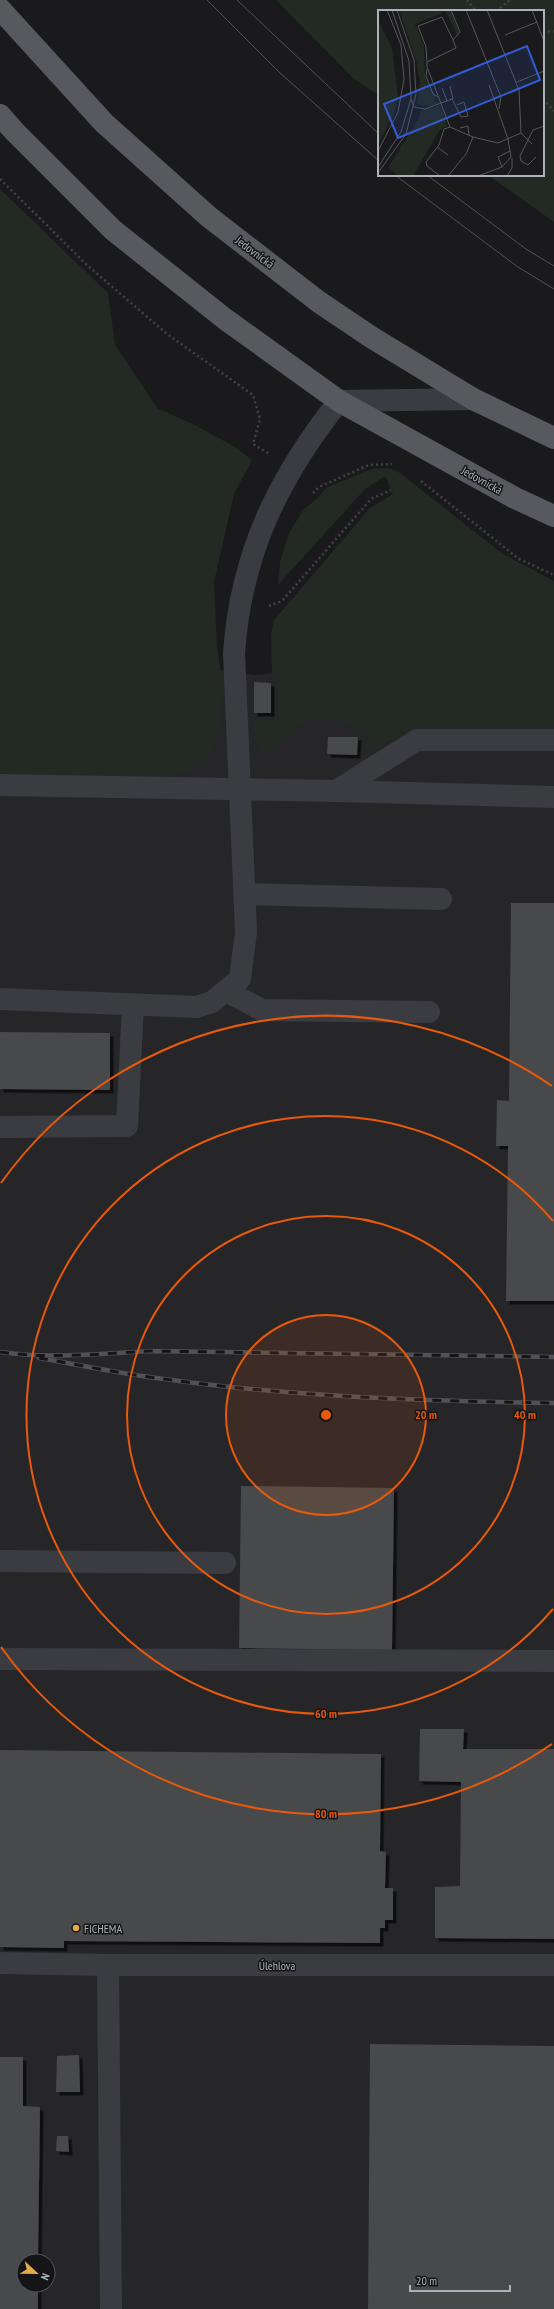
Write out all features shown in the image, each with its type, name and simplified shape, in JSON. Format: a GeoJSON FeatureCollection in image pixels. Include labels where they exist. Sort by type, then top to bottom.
{"type":"FeatureCollection","features":[{"type":"Feature","properties":{"kind":"main road","name":"Jedovnická"},"geometry":{"type":"LineString","coordinates":[[0,9],[104,123],[209,217],[319,302],[371,337],[473,399],[554,438]]}},
{"type":"Feature","properties":{"kind":"main road","name":"Jedovnická"},"geometry":{"type":"LineString","coordinates":[[0,115],[113,230],[225,319],[339,401],[515,498],[554,516]]}},
{"type":"Feature","properties":{"kind":"street"},"geometry":{"type":"LineString","coordinates":[[0,999],[198,1007],[212,1002],[240,979],[246,932],[234,653],[236,622],[257,539],[272,504],[315,432],[339,401],[473,399]]}},
{"type":"Feature","properties":{"kind":"street"},"geometry":{"type":"LineString","coordinates":[[336,791],[417,740],[554,740]]}},
{"type":"Feature","properties":{"kind":"street"},"geometry":{"type":"LineString","coordinates":[[0,786],[336,791],[554,797]]}},
{"type":"Feature","properties":{"kind":"street"},"geometry":{"type":"LineString","coordinates":[[245,894],[441,900]]}},
{"type":"Feature","properties":{"kind":"street"},"geometry":{"type":"LineString","coordinates":[[226,991],[262,1010],[429,1012]]}},
{"type":"Feature","properties":{"kind":"street"},"geometry":{"type":"LineString","coordinates":[[0,1127],[127,1126],[133,1005]]}},
{"type":"Feature","properties":{"kind":"street"},"geometry":{"type":"LineString","coordinates":[[0,1561],[225,1563]]}},
{"type":"Feature","properties":{"kind":"street"},"geometry":{"type":"LineString","coordinates":[[0,1659],[551,1662]]}},
{"type":"Feature","properties":{"kind":"street","name":"Úlehlova"},"geometry":{"type":"LineString","coordinates":[[0,1963],[108,1965],[554,1966]]}},
{"type":"Feature","properties":{"kind":"street"},"geometry":{"type":"LineString","coordinates":[[108,1965],[111,2309]]}},
{"type":"Feature","properties":{"kind":"path"},"geometry":{"type":"LineString","coordinates":[[467,0],[475,10]]}},
{"type":"Feature","properties":{"kind":"path"},"geometry":{"type":"LineString","coordinates":[[497,10],[510,0]]}},
{"type":"Feature","properties":{"kind":"path"},"geometry":{"type":"LineString","coordinates":[[544,32],[554,31]]}},
{"type":"Feature","properties":{"kind":"path"},"geometry":{"type":"LineString","coordinates":[[544,100],[554,111]]}},
{"type":"Feature","properties":{"kind":"path"},"geometry":{"type":"LineString","coordinates":[[0,179],[87,265],[167,334],[253,395]]}},
{"type":"Feature","properties":{"kind":"path"},"geometry":{"type":"LineString","coordinates":[[319,487],[369,465],[400,464]]}},
{"type":"Feature","properties":{"kind":"path"},"geometry":{"type":"LineString","coordinates":[[418,478],[519,559],[554,575]]}},
{"type":"Feature","properties":{"kind":"path"},"geometry":{"type":"LineString","coordinates":[[268,606],[282,601],[371,499],[391,490]]}},
{"type":"Feature","properties":{"kind":"shaded area"},"geometry":{"type":"Polygon","coordinates":[[[276,0],[554,0],[554,222],[489,176],[544,176],[544,10],[378,10],[378,95],[352,77],[276,0]]]}},
{"type":"Feature","properties":{"kind":"shaded area"},"geometry":{"type":"Polygon","coordinates":[[[0,189],[108,293],[115,345],[157,408],[197,426],[235,447],[252,460],[234,494],[214,582],[217,647],[223,689],[219,734],[209,757],[191,771],[169,776],[0,775],[0,189]]]}},
{"type":"Feature","properties":{"kind":"shaded area"},"geometry":{"type":"Polygon","coordinates":[[[375,468],[392,469],[400,473],[503,554],[554,581],[554,728],[413,728],[366,755],[365,732],[338,719],[307,720],[261,755],[254,735],[254,719],[278,720],[277,681],[272,676],[271,634],[274,620],[370,508],[393,494],[385,476],[365,489],[278,585],[280,562],[289,533],[304,509],[318,498],[327,487],[375,468]]]}},
{"type":"Feature","properties":{"kind":"shaded area"},"geometry":{"type":"Polygon","coordinates":[[[554,622],[554,2309],[0,2309],[0,639],[255,675],[342,666],[554,622]]]}},
{"type":"Feature","properties":{"kind":"building"},"geometry":{"type":"Polygon","coordinates":[[[254,682],[271,683],[271,713],[254,713],[254,682]]]}},
{"type":"Feature","properties":{"kind":"building"},"geometry":{"type":"Polygon","coordinates":[[[328,737],[358,737],[357,755],[327,754],[328,737]]]}},
{"type":"Feature","properties":{"kind":"building"},"geometry":{"type":"Polygon","coordinates":[[[511,903],[554,903],[554,1301],[506,1301],[508,1146],[496,1146],[497,1100],[509,1101],[511,903]]]}},
{"type":"Feature","properties":{"kind":"building"},"geometry":{"type":"Polygon","coordinates":[[[0,1032],[110,1033],[110,1090],[0,1089],[0,1032]]]}},
{"type":"Feature","properties":{"kind":"building"},"geometry":{"type":"Polygon","coordinates":[[[241,1486],[394,1488],[392,1650],[239,1648],[241,1486]]]}},
{"type":"Feature","properties":{"kind":"building"},"geometry":{"type":"Polygon","coordinates":[[[420,1729],[464,1729],[463,1749],[554,1749],[554,1939],[435,1938],[435,1887],[460,1886],[461,1782],[419,1781],[420,1729]]]}},
{"type":"Feature","properties":{"kind":"building"},"geometry":{"type":"Polygon","coordinates":[[[0,1750],[381,1754],[380,1851],[386,1852],[385,1888],[393,1888],[393,1920],[385,1920],[385,1928],[380,1928],[380,1943],[64,1941],[64,1948],[0,1947],[0,1750]]]}},
{"type":"Feature","properties":{"kind":"building"},"geometry":{"type":"Polygon","coordinates":[[[370,2044],[554,2046],[554,2309],[368,2309],[370,2044]]]}},
{"type":"Feature","properties":{"kind":"building"},"geometry":{"type":"Polygon","coordinates":[[[79,2055],[80,2092],[56,2092],[57,2056],[79,2055]]]}},
{"type":"Feature","properties":{"kind":"building"},"geometry":{"type":"Polygon","coordinates":[[[0,2057],[23,2057],[23,2106],[40,2107],[38,2253],[16,2253],[16,2293],[38,2293],[38,2309],[0,2309],[0,2057]]]}},
{"type":"Feature","properties":{"kind":"building"},"geometry":{"type":"Polygon","coordinates":[[[57,2136],[68,2136],[69,2152],[56,2151],[57,2136]]]}},
{"type":"Feature","properties":{"kind":"tram line"},"geometry":{"type":"LineString","coordinates":[[207,0],[279,72],[378,160]]}},
{"type":"Feature","properties":{"kind":"tram line"},"geometry":{"type":"LineString","coordinates":[[237,0],[378,133]]}},
{"type":"Feature","properties":{"kind":"tram line"},"geometry":{"type":"LineString","coordinates":[[396,176],[518,267],[554,289]]}},
{"type":"Feature","properties":{"kind":"tram line"},"geometry":{"type":"LineString","coordinates":[[428,176],[526,249],[554,266]]}},
{"type":"Feature","properties":{"kind":"railway"},"geometry":{"type":"LineString","coordinates":[[0,1352],[56,1356],[149,1351],[554,1357]]}},
{"type":"Feature","properties":{"kind":"railway"},"geometry":{"type":"LineString","coordinates":[[39,1358],[148,1377],[262,1390],[359,1397],[554,1403]]}},
{"type":"Feature","properties":{"kind":"place","name":"FICHEMA"},"geometry":{"type":"Point","coordinates":[76,1928]}}]}
